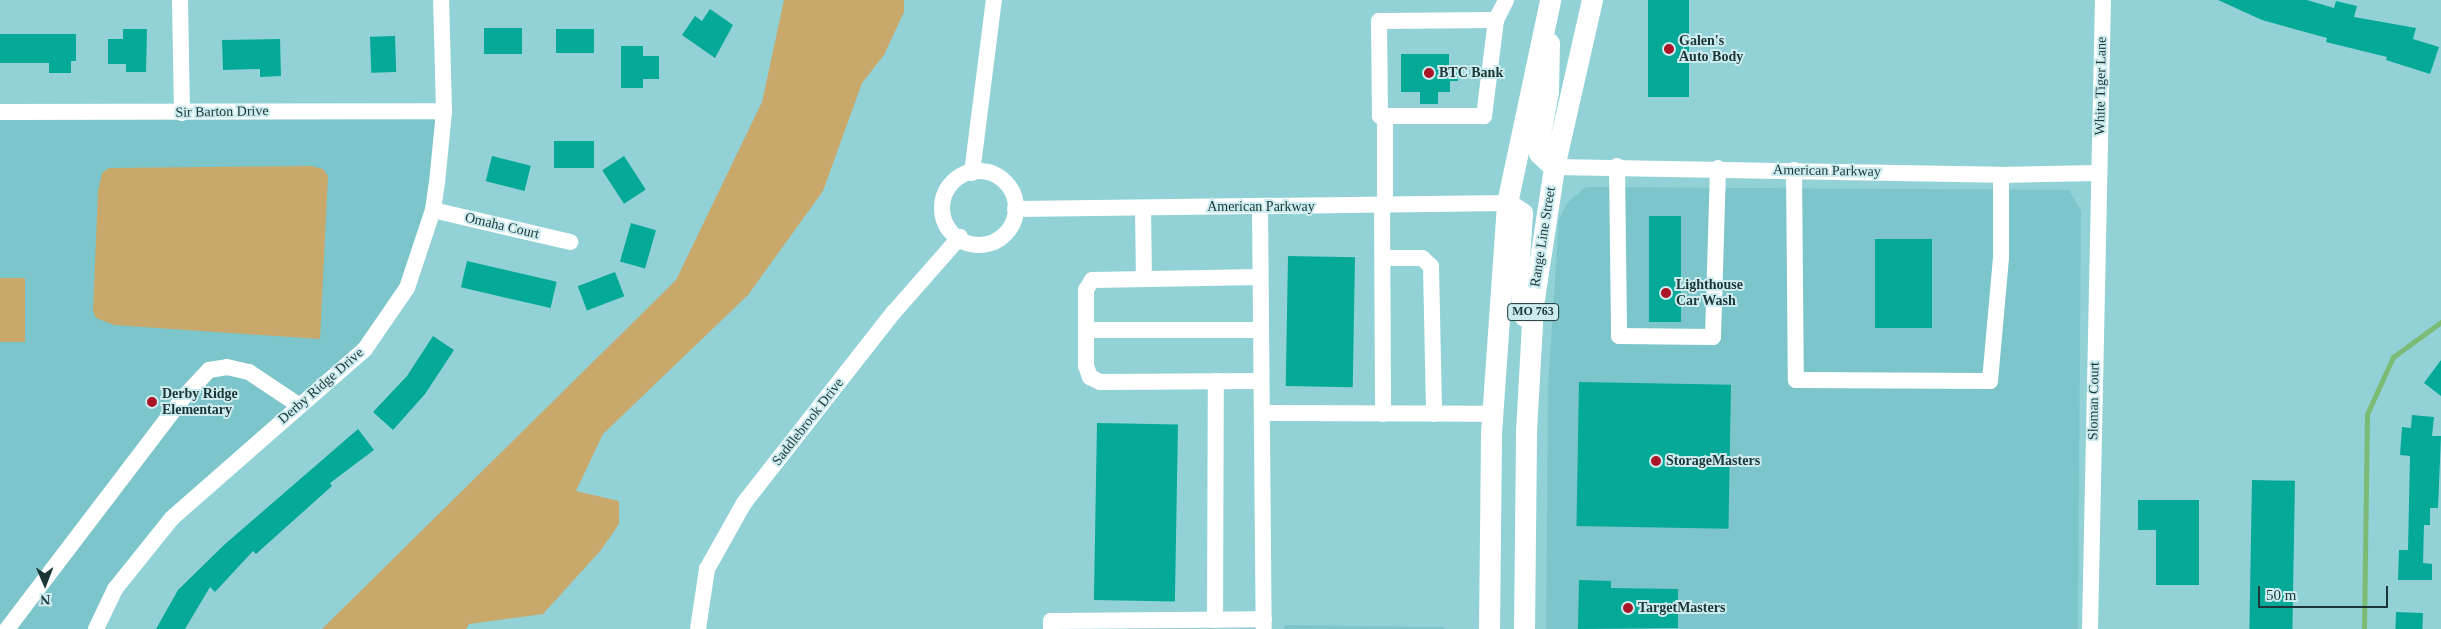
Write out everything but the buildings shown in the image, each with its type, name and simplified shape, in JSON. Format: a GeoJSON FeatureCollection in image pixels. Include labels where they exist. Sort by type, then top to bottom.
{"type":"FeatureCollection","features":[{"type":"Feature","properties":{"kind":"main road"},"geometry":{"type":"LineString","coordinates":[[1550,0],[1548,91],[1538,141],[1539,153],[1554,167]]}},
{"type":"Feature","properties":{"kind":"main road","name":"MO 763"},"geometry":{"type":"LineString","coordinates":[[1489,629],[1492,414],[1507,203],[1550,0]]}},
{"type":"Feature","properties":{"kind":"main road","name":"Range Line Street"},"geometry":{"type":"LineString","coordinates":[[1524,629],[1530,354],[1539,254],[1554,167],[1592,0]]}},
{"type":"Feature","properties":{"kind":"main road"},"geometry":{"type":"LineString","coordinates":[[1507,203],[1522,213],[1518,273],[1530,354]]}},
{"type":"Feature","properties":{"kind":"street"},"geometry":{"type":"LineString","coordinates":[[180,0],[182,113]]}},
{"type":"Feature","properties":{"kind":"street","name":"Derby Ridge Drive"},"geometry":{"type":"LineString","coordinates":[[96,629],[115,589],[172,518],[365,349],[407,288],[433,210],[444,111],[441,0]]}},
{"type":"Feature","properties":{"kind":"street"},"geometry":{"type":"LineString","coordinates":[[972,173],[994,0]]}},
{"type":"Feature","properties":{"kind":"street"},"geometry":{"type":"LineString","coordinates":[[1496,20],[1379,21],[1380,116],[1484,116],[1496,20],[1506,0]]}},
{"type":"Feature","properties":{"kind":"street","name":"White Tiger Lane"},"geometry":{"type":"LineString","coordinates":[[2099,173],[2104,0]]}},
{"type":"Feature","properties":{"kind":"street","name":"Sir Barton Drive"},"geometry":{"type":"LineString","coordinates":[[0,112],[444,111]]}},
{"type":"Feature","properties":{"kind":"street"},"geometry":{"type":"LineString","coordinates":[[1383,414],[1384,116]]}},
{"type":"Feature","properties":{"kind":"street"},"geometry":{"type":"LineString","coordinates":[[1616,166],[1619,336],[1713,337],[1718,168]]}},
{"type":"Feature","properties":{"kind":"street","name":"American Parkway"},"geometry":{"type":"LineString","coordinates":[[1554,167],[1616,166],[2001,175],[2099,173]]}},
{"type":"Feature","properties":{"kind":"street"},"geometry":{"type":"LineString","coordinates":[[985,170],[1000,176],[1015,196],[1015,209],[1015,220],[998,240],[971,244],[949,230],[942,212],[942,199],[959,176],[985,170]]}},
{"type":"Feature","properties":{"kind":"street"},"geometry":{"type":"LineString","coordinates":[[1794,170],[1796,380],[1990,381],[2001,258],[2001,175]]}},
{"type":"Feature","properties":{"kind":"street","name":"Sloman Court"},"geometry":{"type":"LineString","coordinates":[[2090,629],[2099,173]]}},
{"type":"Feature","properties":{"kind":"street","name":"American Parkway"},"geometry":{"type":"LineString","coordinates":[[1015,209],[1507,203]]}},
{"type":"Feature","properties":{"kind":"street"},"geometry":{"type":"LineString","coordinates":[[1051,629],[1051,621],[1215,620],[1264,624],[1260,207]]}},
{"type":"Feature","properties":{"kind":"street"},"geometry":{"type":"LineString","coordinates":[[1143,208],[1144,277]]}},
{"type":"Feature","properties":{"kind":"street","name":"Omaha Court"},"geometry":{"type":"LineString","coordinates":[[433,210],[570,242]]}},
{"type":"Feature","properties":{"kind":"street","name":"Saddlebrook Drive"},"geometry":{"type":"LineString","coordinates":[[698,629],[706,569],[744,503],[894,312],[960,237]]}},
{"type":"Feature","properties":{"kind":"street"},"geometry":{"type":"LineString","coordinates":[[1383,258],[1422,258],[1431,266],[1434,414]]}},
{"type":"Feature","properties":{"kind":"street"},"geometry":{"type":"LineString","coordinates":[[1260,277],[1144,277],[1092,280],[1086,290],[1086,366],[1090,377],[1100,382],[1261,381]]}},
{"type":"Feature","properties":{"kind":"street"},"geometry":{"type":"LineString","coordinates":[[1086,330],[1261,330]]}},
{"type":"Feature","properties":{"kind":"street"},"geometry":{"type":"LineString","coordinates":[[7,629],[182,399],[210,370],[228,368],[249,372],[300,406]]}},
{"type":"Feature","properties":{"kind":"street"},"geometry":{"type":"LineString","coordinates":[[1215,620],[1216,381]]}},
{"type":"Feature","properties":{"kind":"street"},"geometry":{"type":"LineString","coordinates":[[1262,413],[1492,414]]}},
{"type":"Feature","properties":{"kind":"shaded area"},"geometry":{"type":"Polygon","coordinates":[[[784,0],[904,0],[904,12],[884,55],[862,83],[823,191],[748,295],[603,434],[576,491],[619,501],[619,524],[601,550],[543,614],[469,624],[466,629],[322,629],[676,280],[762,102],[784,0]]]}},
{"type":"Feature","properties":{"kind":"shaded area","name":"Derby Ridge Elementary"},"geometry":{"type":"Polygon","coordinates":[[[444,111],[437,183],[412,274],[379,329],[147,550],[96,629],[0,629],[0,118],[444,111]]]}},
{"type":"Feature","properties":{"kind":"shaded area"},"geometry":{"type":"Polygon","coordinates":[[[311,166],[323,169],[328,176],[320,339],[114,325],[96,318],[93,311],[98,191],[102,173],[109,168],[311,166]]]}},
{"type":"Feature","properties":{"kind":"shaded area"},"geometry":{"type":"Polygon","coordinates":[[[1586,187],[2069,190],[2081,211],[2078,629],[1546,629],[1548,386],[1559,219],[1568,202],[1586,187]]]}},
{"type":"Feature","properties":{"kind":"shaded area"},"geometry":{"type":"Polygon","coordinates":[[[0,278],[25,278],[25,342],[0,342],[0,278]]]}},
{"type":"Feature","properties":{"kind":"shaded area"},"geometry":{"type":"Polygon","coordinates":[[[1285,625],[1444,627],[1444,629],[1284,629],[1285,625]]]}},
{"type":"Feature","properties":{"kind":"waterway"},"geometry":{"type":"LineString","coordinates":[[2364,629],[2367,414],[2393,357],[2441,322]]}},
{"type":"Feature","properties":{"kind":"place","name":"Galen's Auto Body"},"geometry":{"type":"Point","coordinates":[1669,49]}},
{"type":"Feature","properties":{"kind":"place","name":"BTC Bank"},"geometry":{"type":"Point","coordinates":[1429,73]}},
{"type":"Feature","properties":{"kind":"place","name":"Lighthouse Car Wash"},"geometry":{"type":"Point","coordinates":[1666,293]}},
{"type":"Feature","properties":{"kind":"place","name":"Derby Ridge Elementary"},"geometry":{"type":"Point","coordinates":[152,402]}},
{"type":"Feature","properties":{"kind":"place","name":"StorageMasters"},"geometry":{"type":"Point","coordinates":[1656,461]}},
{"type":"Feature","properties":{"kind":"place","name":"TargetMasters"},"geometry":{"type":"Point","coordinates":[1628,608]}}]}
